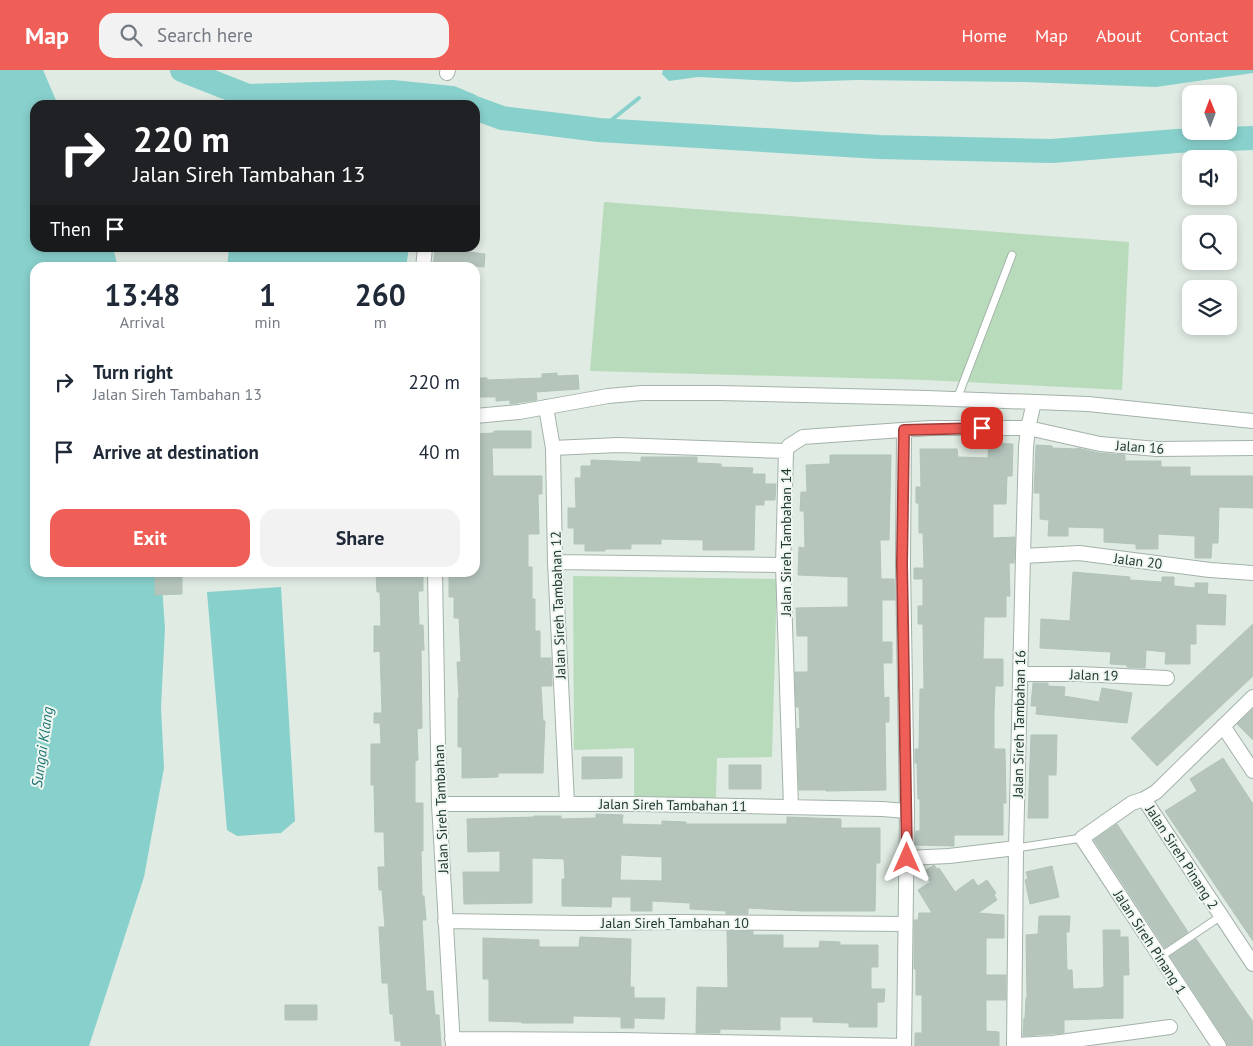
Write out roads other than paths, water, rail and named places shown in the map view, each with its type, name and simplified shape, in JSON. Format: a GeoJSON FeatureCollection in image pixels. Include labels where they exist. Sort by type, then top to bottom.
{"type":"FeatureCollection","features":[{"type":"Feature","properties":{"kind":"street"},"geometry":{"type":"LineString","coordinates":[[480,416],[546,408],[588,399],[642,394],[786,395],[1088,404],[1253,421]]}},
{"type":"Feature","properties":{"kind":"street","name":"Jalan Sireh Tambahan 16"},"geometry":{"type":"LineString","coordinates":[[1014,1046],[1016,848],[1023,556],[1028,428],[1034,402]]}},
{"type":"Feature","properties":{"kind":"street","name":"Jalan Sireh Tambahan 12"},"geometry":{"type":"LineString","coordinates":[[546,408],[553,448],[555,562],[566,803]]}},
{"type":"Feature","properties":{"kind":"street","name":"Jalan 16"},"geometry":{"type":"LineString","coordinates":[[786,451],[789,446],[803,437],[930,428],[1028,428],[1100,444],[1157,449],[1253,448]]}},
{"type":"Feature","properties":{"kind":"street"},"geometry":{"type":"LineString","coordinates":[[453,1043],[622,1040],[904,1046],[907,811],[902,564],[904,430]]}},
{"type":"Feature","properties":{"kind":"street","name":"Jalan Sireh Tambahan 14"},"geometry":{"type":"LineString","coordinates":[[553,448],[618,445],[786,451],[783,565],[790,807]]}},
{"type":"Feature","properties":{"kind":"street","name":"Jalan 20"},"geometry":{"type":"LineString","coordinates":[[1023,556],[1079,553],[1210,570],[1253,573]]}},
{"type":"Feature","properties":{"kind":"street"},"geometry":{"type":"LineString","coordinates":[[555,562],[783,565]]}},
{"type":"Feature","properties":{"kind":"street","name":"Jalan Sireh Tambahan"},"geometry":{"type":"LineString","coordinates":[[435,577],[439,804],[453,1043]]}},
{"type":"Feature","properties":{"kind":"street","name":"Jalan 19"},"geometry":{"type":"LineString","coordinates":[[1021,674],[1079,674],[1167,678]]}},
{"type":"Feature","properties":{"kind":"street","name":"Jalan Sireh Pinang 2"},"geometry":{"type":"LineString","coordinates":[[1253,697],[1156,792],[1144,799],[1253,964]]}},
{"type":"Feature","properties":{"kind":"street"},"geometry":{"type":"LineString","coordinates":[[1223,726],[1253,770]]}},
{"type":"Feature","properties":{"kind":"street"},"geometry":{"type":"LineString","coordinates":[[1082,838],[1132,802],[1144,799]]}},
{"type":"Feature","properties":{"kind":"street","name":"Jalan Sireh Tambahan 11"},"geometry":{"type":"LineString","coordinates":[[439,804],[566,803],[907,811]]}},
{"type":"Feature","properties":{"kind":"street","name":"Jalan Sireh Pinang 1"},"geometry":{"type":"LineString","coordinates":[[1082,838],[1219,1046]]}},
{"type":"Feature","properties":{"kind":"street"},"geometry":{"type":"LineString","coordinates":[[907,858],[949,856],[1016,848]]}},
{"type":"Feature","properties":{"kind":"street","name":"Jalan Sireh Tambahan 10"},"geometry":{"type":"LineString","coordinates":[[446,921],[905,924]]}},
{"type":"Feature","properties":{"kind":"street"},"geometry":{"type":"LineString","coordinates":[[1014,1046],[1054,1043],[1170,1027]]}},
{"type":"Feature","properties":{"kind":"lane"},"geometry":{"type":"LineString","coordinates":[[957,400],[1012,255]]}},
{"type":"Feature","properties":{"kind":"lane"},"geometry":{"type":"LineString","coordinates":[[1016,848],[1082,838]]}},
{"type":"Feature","properties":{"kind":"lane"},"geometry":{"type":"LineString","coordinates":[[1159,957],[1221,916]]}},
{"type":"Feature","properties":{"kind":"water","name":"Sungai Klang"},"geometry":{"type":"Polygon","coordinates":[[[0,70],[43,70],[56,100],[30,100],[30,252],[114,252],[117,262],[30,262],[30,577],[161,577],[165,628],[161,707],[164,768],[144,877],[89,1046],[0,1046],[0,70]]]}},
{"type":"Feature","properties":{"kind":"water"},"geometry":{"type":"Polygon","coordinates":[[[663,70],[1253,70],[1253,73],[1156,87],[1025,82],[857,80],[795,82],[698,77],[669,81],[662,74],[663,70]]]}},
{"type":"Feature","properties":{"kind":"water"},"geometry":{"type":"Polygon","coordinates":[[[229,252],[408,252],[407,262],[228,262],[229,252]]]}},
{"type":"Feature","properties":{"kind":"water"},"geometry":{"type":"Polygon","coordinates":[[[281,587],[295,821],[281,833],[237,836],[227,830],[207,592],[281,587]]]}},
{"type":"Feature","properties":{"kind":"waterway"},"geometry":{"type":"LineString","coordinates":[[182,70],[248,96],[392,92],[457,100]]}},
{"type":"Feature","properties":{"kind":"waterway"},"geometry":{"type":"LineString","coordinates":[[599,130],[639,98]]}},
{"type":"Feature","properties":{"kind":"waterway"},"geometry":{"type":"LineString","coordinates":[[480,110],[502,118],[599,130],[879,147],[1052,151],[1177,141],[1253,138]]}}]}
